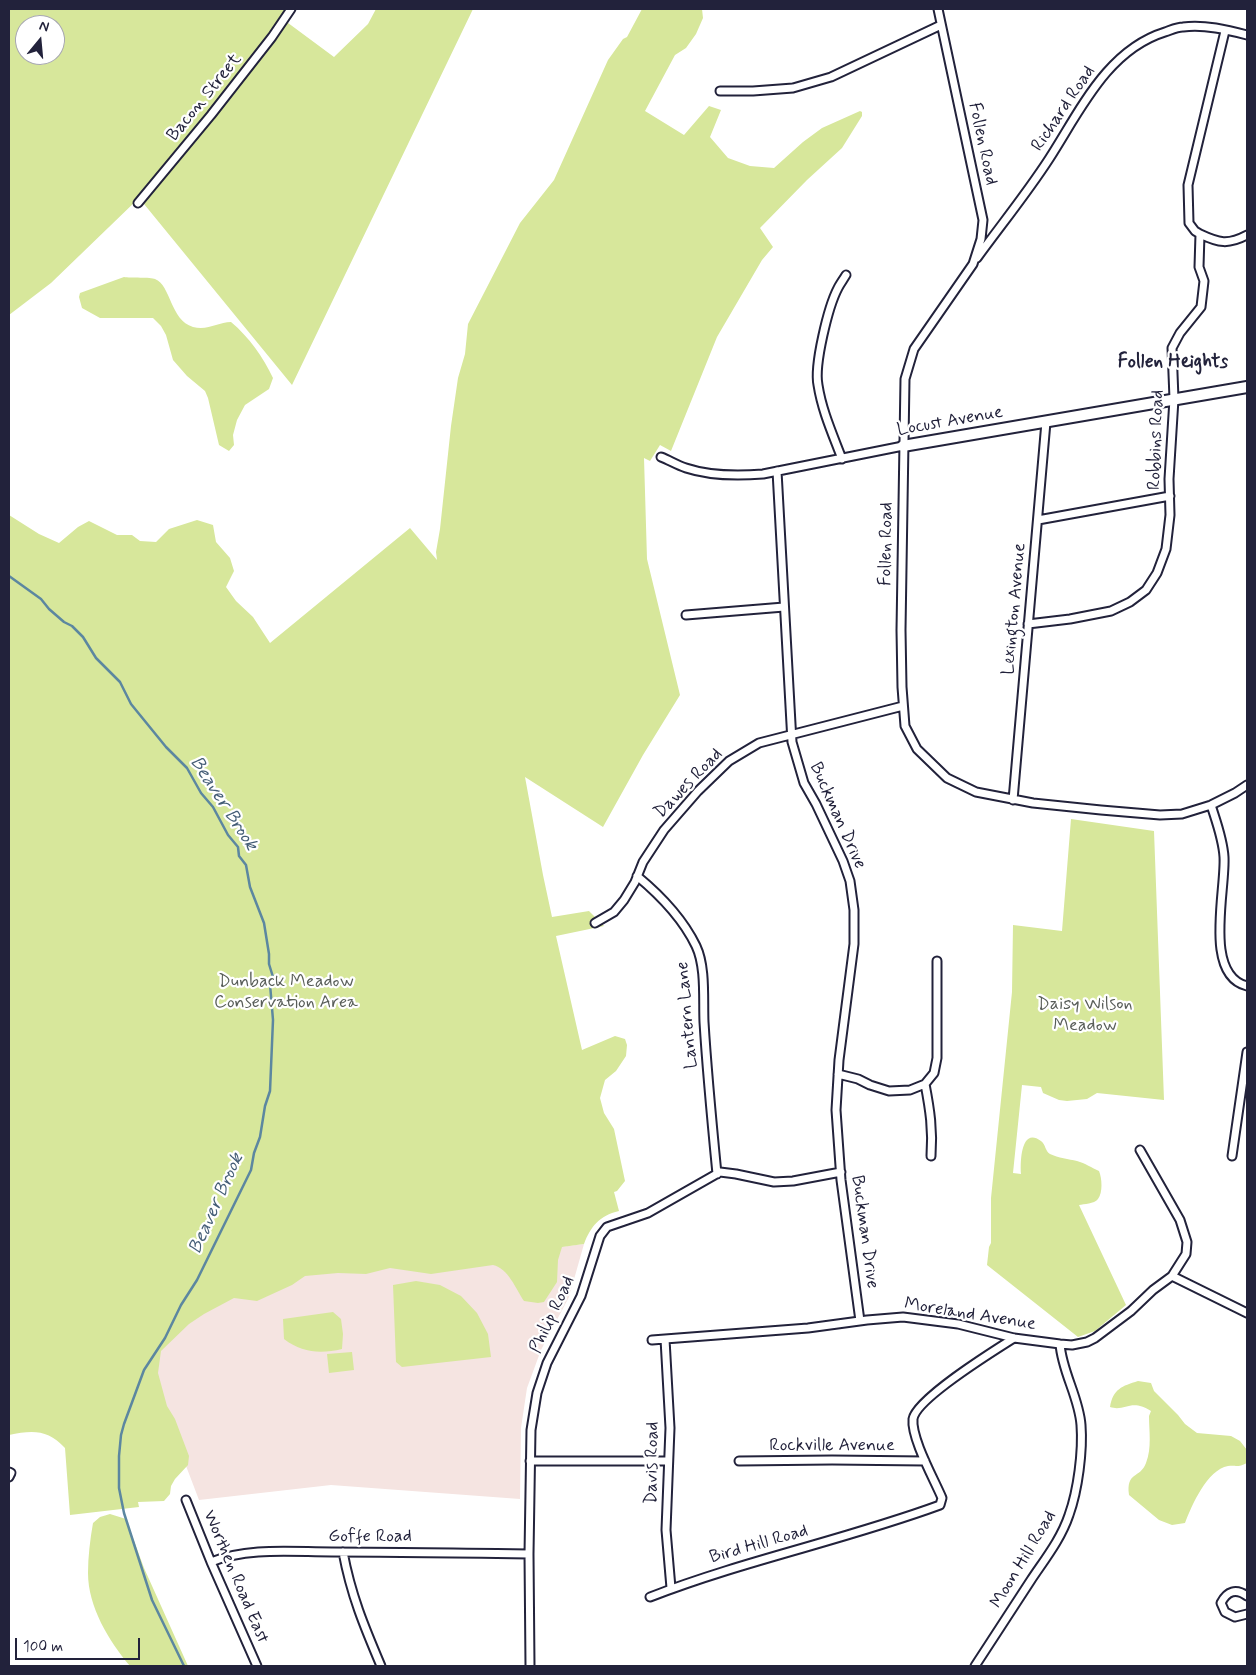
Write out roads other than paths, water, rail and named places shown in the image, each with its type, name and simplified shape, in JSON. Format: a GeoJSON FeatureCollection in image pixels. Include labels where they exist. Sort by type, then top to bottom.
{"type":"FeatureCollection","features":[{"type":"Feature","properties":{"kind":"street","name":"Bacon Street"},"geometry":{"type":"LineString","coordinates":[[138,202],[211,115],[272,37],[291,9]]}},
{"type":"Feature","properties":{"kind":"street","name":"Follen Road"},"geometry":{"type":"LineString","coordinates":[[938,9],[983,220],[981,239],[973,264],[914,349],[905,379],[901,630],[902,687],[906,726],[918,749],[947,778],[976,792],[1013,800],[1160,815],[1182,814],[1211,805],[1235,794],[1247,785]]}},
{"type":"Feature","properties":{"kind":"street"},"geometry":{"type":"LineString","coordinates":[[720,91],[793,88],[831,77],[941,24]]}},
{"type":"Feature","properties":{"kind":"street","name":"Richard Road"},"geometry":{"type":"LineString","coordinates":[[973,264],[1047,162],[1096,84],[1130,50],[1156,35],[1183,27],[1209,28],[1247,36]]}},
{"type":"Feature","properties":{"kind":"street"},"geometry":{"type":"LineString","coordinates":[[1225,31],[1188,185],[1189,223],[1195,231],[1218,242],[1236,241],[1247,235]]}},
{"type":"Feature","properties":{"kind":"street","name":"Robbins Road"},"geometry":{"type":"LineString","coordinates":[[1028,624],[1070,619],[1110,611],[1130,602],[1146,590],[1157,573],[1166,549],[1170,515],[1169,479],[1174,400],[1172,348],[1180,333],[1200,306],[1204,281],[1199,267],[1200,234]]}},
{"type":"Feature","properties":{"kind":"street"},"geometry":{"type":"LineString","coordinates":[[842,458],[823,408],[817,384],[817,366],[823,334],[837,289],[846,275]]}},
{"type":"Feature","properties":{"kind":"street","name":"Locust Avenue"},"geometry":{"type":"LineString","coordinates":[[661,457],[686,468],[743,476],[903,446],[1247,387]]}},
{"type":"Feature","properties":{"kind":"street","name":"Lexington Avenue"},"geometry":{"type":"LineString","coordinates":[[1013,800],[1046,422]]}},
{"type":"Feature","properties":{"kind":"street","name":"Buckman Drive"},"geometry":{"type":"LineString","coordinates":[[777,471],[791,735],[797,764],[804,783],[843,861],[850,880],[853,900],[854,944],[838,1074],[836,1110],[841,1172],[860,1321]]}},
{"type":"Feature","properties":{"kind":"street"},"geometry":{"type":"LineString","coordinates":[[1038,520],[1170,496]]}},
{"type":"Feature","properties":{"kind":"street"},"geometry":{"type":"LineString","coordinates":[[686,614],[784,607]]}},
{"type":"Feature","properties":{"kind":"street","name":"Dawes Road"},"geometry":{"type":"LineString","coordinates":[[596,923],[614,912],[624,900],[643,862],[664,830],[698,791],[729,761],[759,743],[903,706]]}},
{"type":"Feature","properties":{"kind":"street"},"geometry":{"type":"LineString","coordinates":[[1211,805],[1218,826],[1224,856],[1224,888],[1219,932],[1221,951],[1226,968],[1232,977],[1240,985],[1247,986]]}},
{"type":"Feature","properties":{"kind":"street","name":"Lantern Lane"},"geometry":{"type":"LineString","coordinates":[[637,876],[649,886],[685,926],[697,948],[703,982],[704,1021],[717,1174]]}},
{"type":"Feature","properties":{"kind":"street"},"geometry":{"type":"LineString","coordinates":[[838,1074],[858,1079],[889,1091],[910,1090],[925,1084],[934,1073],[937,1058],[937,961]]}},
{"type":"Feature","properties":{"kind":"street"},"geometry":{"type":"LineString","coordinates":[[1232,1156],[1247,1052]]}},
{"type":"Feature","properties":{"kind":"street"},"geometry":{"type":"LineString","coordinates":[[925,1084],[931,1111],[933,1133],[931,1156]]}},
{"type":"Feature","properties":{"kind":"street"},"geometry":{"type":"LineString","coordinates":[[1140,1150],[1180,1220],[1185,1233],[1187,1242],[1186,1254],[1172,1276],[1247,1313]]}},
{"type":"Feature","properties":{"kind":"street"},"geometry":{"type":"LineString","coordinates":[[717,1174],[720,1172],[736,1174],[774,1182],[793,1181],[841,1172]]}},
{"type":"Feature","properties":{"kind":"street","name":"Philip Road"},"geometry":{"type":"LineString","coordinates":[[530,1666],[531,1430],[537,1393],[547,1363],[581,1296],[600,1236],[607,1227],[648,1213],[717,1174]]}},
{"type":"Feature","properties":{"kind":"street","name":"Moreland Avenue"},"geometry":{"type":"LineString","coordinates":[[652,1340],[910,1318],[958,1324],[1014,1338],[1072,1345],[1095,1338],[1131,1311],[1153,1290],[1172,1276]]}},
{"type":"Feature","properties":{"kind":"street"},"geometry":{"type":"LineString","coordinates":[[925,1461],[914,1428],[913,1418],[918,1409],[970,1367],[1014,1338]]}},
{"type":"Feature","properties":{"kind":"street","name":"Davis Road"},"geometry":{"type":"LineString","coordinates":[[665,1339],[670,1428],[666,1530],[671,1588]]}},
{"type":"Feature","properties":{"kind":"street","name":"Moon Hill Road"},"geometry":{"type":"LineString","coordinates":[[975,1666],[1054,1545],[1069,1515],[1075,1494],[1079,1473],[1081,1425],[1061,1358],[1060,1344]]}},
{"type":"Feature","properties":{"kind":"street"},"geometry":{"type":"LineString","coordinates":[[530,1461],[668,1461]]}},
{"type":"Feature","properties":{"kind":"street","name":"Rockville Avenue"},"geometry":{"type":"LineString","coordinates":[[739,1461],[925,1461]]}},
{"type":"Feature","properties":{"kind":"street","name":"Bird Hill Road"},"geometry":{"type":"LineString","coordinates":[[650,1597],[722,1571],[879,1526],[940,1505],[942,1498],[925,1461]]}},
{"type":"Feature","properties":{"kind":"street","name":"Worthen Road East"},"geometry":{"type":"LineString","coordinates":[[186,1500],[257,1666]]}},
{"type":"Feature","properties":{"kind":"street","name":"Goffe Road"},"geometry":{"type":"LineString","coordinates":[[211,1562],[226,1556],[273,1552],[529,1554]]}},
{"type":"Feature","properties":{"kind":"street"},"geometry":{"type":"LineString","coordinates":[[343,1552],[348,1581],[358,1614],[381,1666]]}},
{"type":"Feature","properties":{"kind":"street"},"geometry":{"type":"LineString","coordinates":[[1247,1596],[1241,1593],[1230,1593],[1225,1595],[1222,1603],[1225,1612],[1235,1617],[1247,1614]]}},
{"type":"Feature","properties":{"kind":"waterway","name":"Beaver Brook"},"geometry":{"type":"LineString","coordinates":[[9,576],[41,599],[49,609],[83,637],[96,658],[120,682],[131,704],[166,747],[187,768],[201,793],[213,807],[228,835],[238,847],[239,856],[246,865],[250,887],[264,923],[269,964],[273,977],[270,984],[273,1020],[270,1091],[251,1170],[197,1280],[181,1305],[165,1338],[144,1370],[121,1435],[119,1488],[124,1513],[152,1600],[184,1666]]}},
{"type":"Feature","properties":{"kind":"district","name":"Follen Heights"},"geometry":{"type":"Point","coordinates":[1173,363]}},
{"type":"Feature","properties":{"kind":"park label","name":"Dunback Meadow Conservation Area"},"geometry":{"type":"Point","coordinates":[286,992]}},
{"type":"Feature","properties":{"kind":"park label","name":"Daisy Wilson Meadow"},"geometry":{"type":"Point","coordinates":[1085,1015]}}]}
